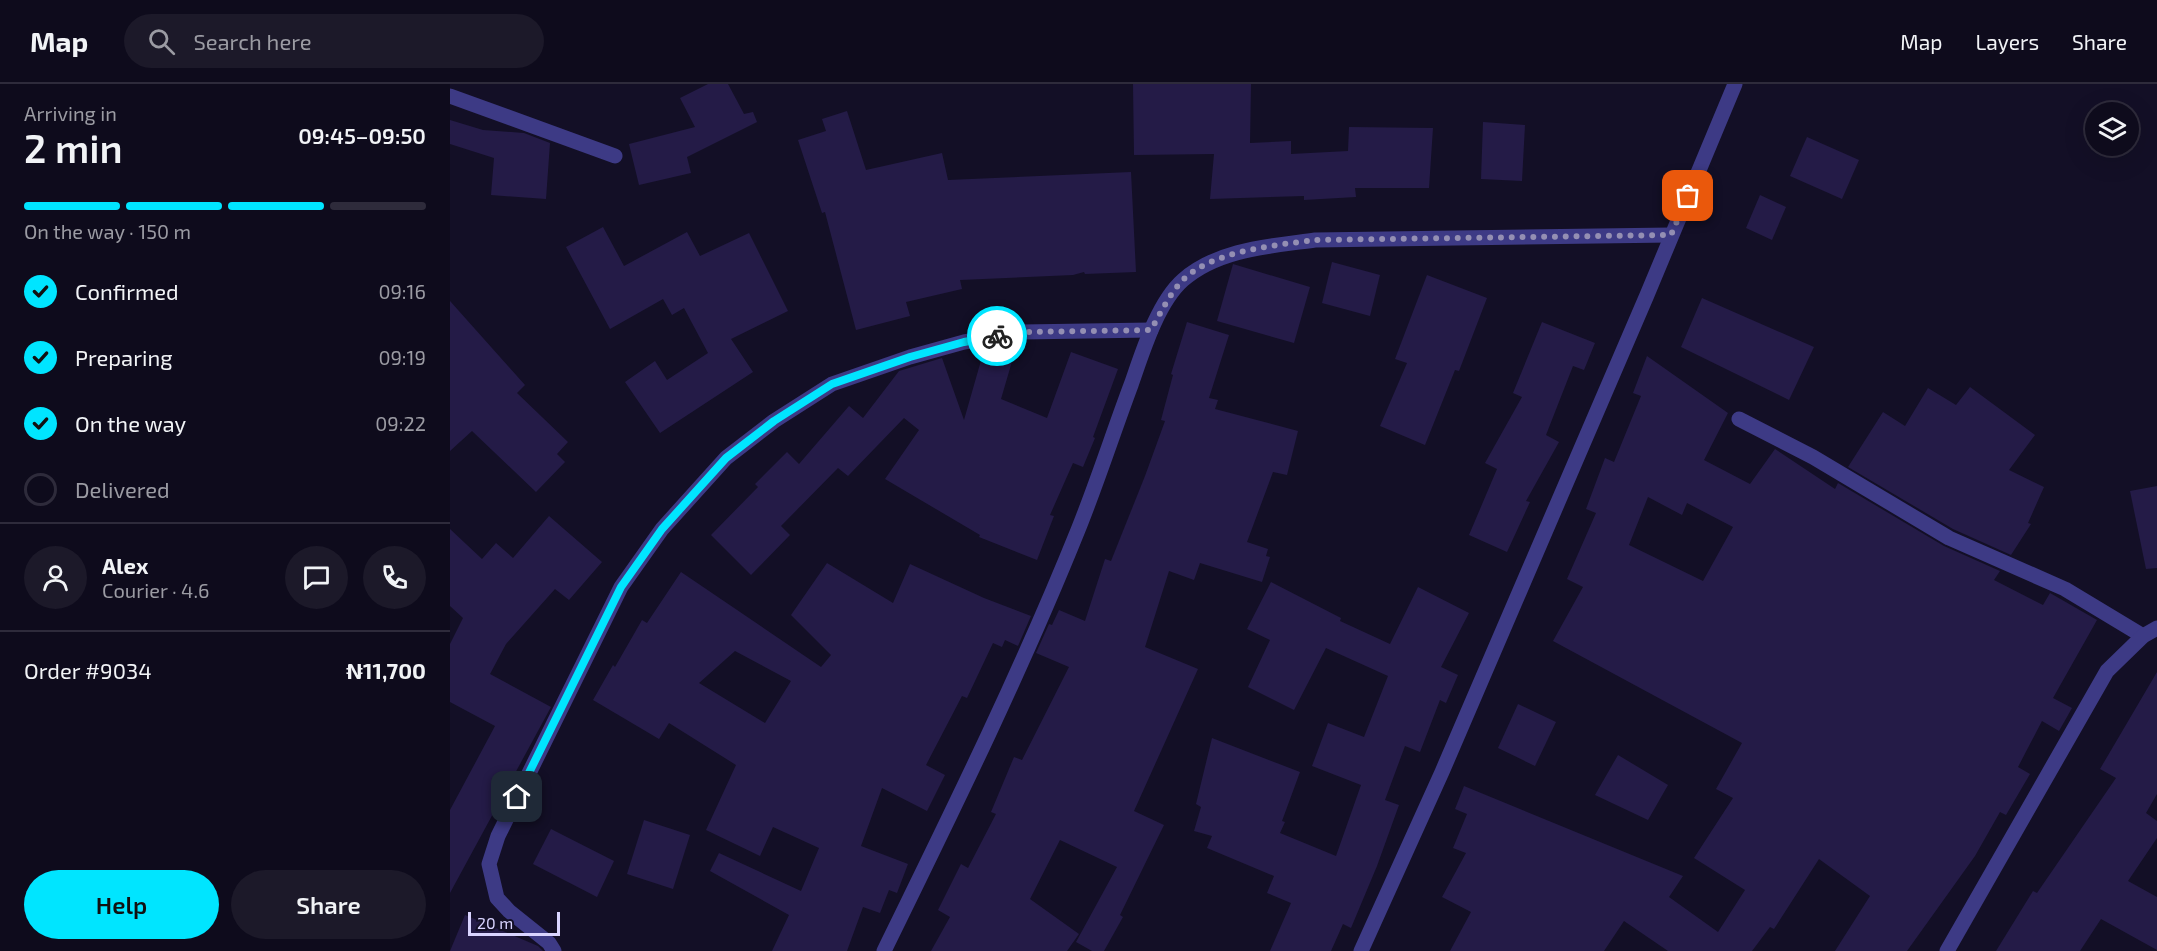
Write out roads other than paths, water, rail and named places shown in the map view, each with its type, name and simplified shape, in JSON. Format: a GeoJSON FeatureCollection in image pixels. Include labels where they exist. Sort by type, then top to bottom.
{"type":"FeatureCollection","features":[{"type":"Feature","properties":{"kind":"street"},"geometry":{"type":"LineString","coordinates":[[1361,951],[1447,761],[1647,296],[1735,84]]}},
{"type":"Feature","properties":{"kind":"street"},"geometry":{"type":"LineString","coordinates":[[450,96],[615,156]]}},
{"type":"Feature","properties":{"kind":"street"},"geometry":{"type":"LineString","coordinates":[[884,951],[1006,697],[1078,530],[1151,330],[1169,298],[1182,281],[1199,268],[1225,256],[1262,247],[1316,240],[1671,235]]}},
{"type":"Feature","properties":{"kind":"street"},"geometry":{"type":"LineString","coordinates":[[554,951],[549,943],[509,911],[497,898],[489,864],[498,836],[621,587],[662,529],[726,458],[774,421],[832,384],[910,357],[964,342],[1022,332],[1151,330]]}},
{"type":"Feature","properties":{"kind":"street"},"geometry":{"type":"LineString","coordinates":[[1738,419],[1813,457],[1949,538],[2064,589],[2143,636]]}},
{"type":"Feature","properties":{"kind":"street"},"geometry":{"type":"LineString","coordinates":[[1947,951],[2107,671],[2143,636],[2157,628]]}}]}
